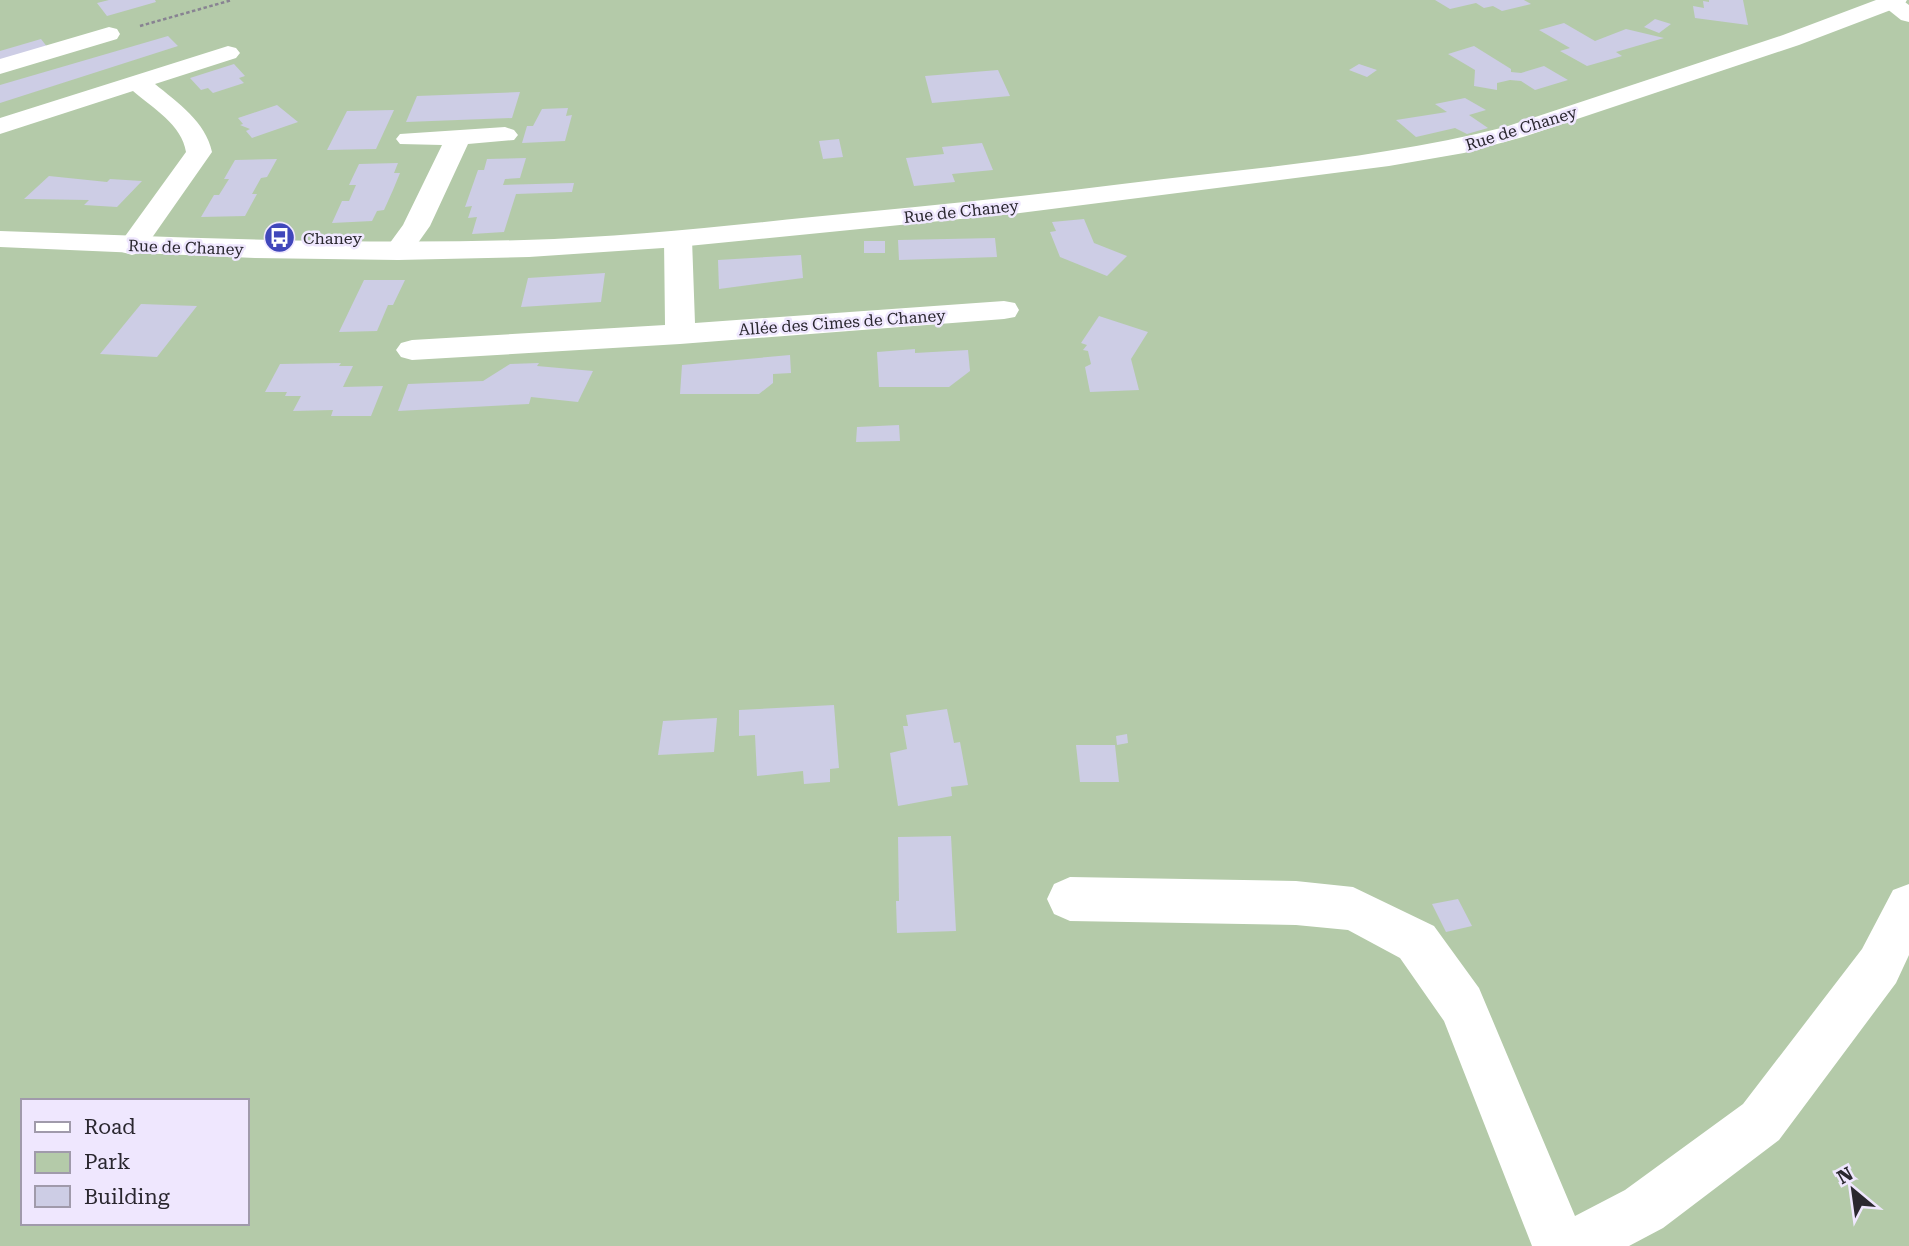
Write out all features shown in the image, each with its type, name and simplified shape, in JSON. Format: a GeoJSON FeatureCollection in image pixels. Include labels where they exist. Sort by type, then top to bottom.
{"type":"FeatureCollection","features":[{"type":"Feature","properties":{"kind":"street","name":"Rue de Chaney"},"geometry":{"type":"LineString","coordinates":[[0,239],[132,246],[398,251],[529,248],[678,239],[1020,205],[1426,153],[1514,132],[1895,4]]}},
{"type":"Feature","properties":{"kind":"street"},"geometry":{"type":"LineString","coordinates":[[0,67],[109,34]]}},
{"type":"Feature","properties":{"kind":"street"},"geometry":{"type":"LineString","coordinates":[[0,126],[228,53]]}},
{"type":"Feature","properties":{"kind":"street"},"geometry":{"type":"LineString","coordinates":[[132,246],[199,152],[199,142],[193,131],[137,82]]}},
{"type":"Feature","properties":{"kind":"street"},"geometry":{"type":"LineString","coordinates":[[409,139],[505,135]]}},
{"type":"Feature","properties":{"kind":"street"},"geometry":{"type":"LineString","coordinates":[[398,251],[416,226],[459,137]]}},
{"type":"Feature","properties":{"kind":"street"},"geometry":{"type":"LineString","coordinates":[[678,239],[680,334]]}},
{"type":"Feature","properties":{"kind":"street","name":"Allée des Cimes de Chaney"},"geometry":{"type":"LineString","coordinates":[[412,350],[680,334],[1004,310]]}},
{"type":"Feature","properties":{"kind":"street"},"geometry":{"type":"LineString","coordinates":[[1070,899],[1296,902],[1353,909],[1417,942],[1462,1005],[1560,1246]]}},
{"type":"Feature","properties":{"kind":"street"},"geometry":{"type":"LineString","coordinates":[[1573,1246],[1644,1209],[1761,1122],[1879,966],[1909,906]]}},
{"type":"Feature","properties":{"kind":"path"},"geometry":{"type":"LineString","coordinates":[[109,34],[232,0]]}},
{"type":"Feature","properties":{"kind":"green space"},"geometry":{"type":"Polygon","coordinates":[[[0,0],[1909,0],[1909,1246],[0,1246],[0,0]]]}},
{"type":"Feature","properties":{"kind":"building"},"geometry":{"type":"Polygon","coordinates":[[[109,0],[156,2],[107,16],[97,3],[109,0]]]}},
{"type":"Feature","properties":{"kind":"building"},"geometry":{"type":"Polygon","coordinates":[[[1435,0],[1524,0],[1531,4],[1502,11],[1493,6],[1484,8],[1476,3],[1450,9],[1435,0]]]}},
{"type":"Feature","properties":{"kind":"building"},"geometry":{"type":"Polygon","coordinates":[[[1743,0],[1748,25],[1695,18],[1693,6],[1704,8],[1703,1],[1743,0]]]}},
{"type":"Feature","properties":{"kind":"building"},"geometry":{"type":"Polygon","coordinates":[[[1655,19],[1671,24],[1659,33],[1644,27],[1655,19]]]}},
{"type":"Feature","properties":{"kind":"building"},"geometry":{"type":"Polygon","coordinates":[[[1564,23],[1595,41],[1626,29],[1664,38],[1616,52],[1622,56],[1587,66],[1560,51],[1570,48],[1539,30],[1564,23]]]}},
{"type":"Feature","properties":{"kind":"building"},"geometry":{"type":"Polygon","coordinates":[[[168,36],[178,46],[0,103],[0,85],[168,36]]]}},
{"type":"Feature","properties":{"kind":"building"},"geometry":{"type":"Polygon","coordinates":[[[41,39],[48,48],[0,63],[0,51],[41,39]]]}},
{"type":"Feature","properties":{"kind":"building"},"geometry":{"type":"Polygon","coordinates":[[[1474,46],[1511,69],[1511,72],[1521,73],[1544,66],[1568,80],[1535,90],[1521,81],[1510,80],[1497,83],[1497,90],[1474,86],[1475,70],[1448,54],[1474,46]]]}},
{"type":"Feature","properties":{"kind":"building"},"geometry":{"type":"Polygon","coordinates":[[[234,64],[245,76],[239,78],[244,83],[213,93],[208,88],[201,90],[190,78],[234,64]]]}},
{"type":"Feature","properties":{"kind":"building"},"geometry":{"type":"Polygon","coordinates":[[[1359,64],[1377,70],[1367,77],[1349,70],[1359,64]]]}},
{"type":"Feature","properties":{"kind":"building"},"geometry":{"type":"Polygon","coordinates":[[[998,70],[1010,96],[932,103],[925,76],[998,70]]]}},
{"type":"Feature","properties":{"kind":"building"},"geometry":{"type":"Polygon","coordinates":[[[520,92],[512,118],[406,122],[417,96],[520,92]]]}},
{"type":"Feature","properties":{"kind":"building"},"geometry":{"type":"Polygon","coordinates":[[[1465,98],[1486,110],[1469,115],[1488,128],[1467,134],[1455,128],[1416,137],[1396,120],[1447,112],[1435,104],[1465,98]]]}},
{"type":"Feature","properties":{"kind":"building"},"geometry":{"type":"Polygon","coordinates":[[[277,105],[298,122],[252,138],[246,131],[250,129],[240,125],[243,124],[238,118],[277,105]]]}},
{"type":"Feature","properties":{"kind":"building"},"geometry":{"type":"Polygon","coordinates":[[[568,108],[566,116],[572,115],[565,141],[522,143],[527,126],[533,126],[542,109],[568,108]]]}},
{"type":"Feature","properties":{"kind":"building"},"geometry":{"type":"Polygon","coordinates":[[[394,110],[376,149],[327,150],[347,111],[394,110]]]}},
{"type":"Feature","properties":{"kind":"building"},"geometry":{"type":"Polygon","coordinates":[[[839,139],[843,157],[823,159],[819,141],[839,139]]]}},
{"type":"Feature","properties":{"kind":"building"},"geometry":{"type":"Polygon","coordinates":[[[982,143],[993,170],[952,174],[955,182],[914,186],[906,158],[944,154],[942,147],[982,143]]]}},
{"type":"Feature","properties":{"kind":"building"},"geometry":{"type":"Polygon","coordinates":[[[526,158],[520,178],[505,179],[503,185],[574,183],[572,192],[516,194],[504,232],[472,234],[477,217],[468,218],[472,206],[465,207],[478,170],[484,170],[487,159],[526,158]]]}},
{"type":"Feature","properties":{"kind":"building"},"geometry":{"type":"Polygon","coordinates":[[[277,159],[267,177],[261,178],[252,194],[257,194],[245,216],[201,217],[214,195],[219,195],[229,179],[224,179],[235,160],[277,159]]]}},
{"type":"Feature","properties":{"kind":"building"},"geometry":{"type":"Polygon","coordinates":[[[398,163],[394,173],[400,173],[393,190],[384,210],[377,211],[372,221],[332,223],[342,201],[349,201],[356,185],[349,185],[359,164],[398,163]]]}},
{"type":"Feature","properties":{"kind":"building"},"geometry":{"type":"Polygon","coordinates":[[[49,176],[107,182],[110,179],[142,181],[117,207],[84,205],[89,200],[24,199],[49,176]]]}},
{"type":"Feature","properties":{"kind":"building"},"geometry":{"type":"Polygon","coordinates":[[[1084,219],[1094,243],[1127,256],[1107,276],[1060,257],[1050,232],[1056,231],[1052,222],[1084,219]]]}},
{"type":"Feature","properties":{"kind":"building"},"geometry":{"type":"Polygon","coordinates":[[[995,238],[997,257],[899,260],[898,240],[995,238]]]}},
{"type":"Feature","properties":{"kind":"building"},"geometry":{"type":"Polygon","coordinates":[[[864,241],[885,241],[885,253],[864,253],[864,241]]]}},
{"type":"Feature","properties":{"kind":"building"},"geometry":{"type":"Polygon","coordinates":[[[801,255],[803,278],[719,289],[718,260],[801,255]]]}},
{"type":"Feature","properties":{"kind":"building"},"geometry":{"type":"Polygon","coordinates":[[[605,273],[601,302],[521,307],[528,278],[605,273]]]}},
{"type":"Feature","properties":{"kind":"building"},"geometry":{"type":"Polygon","coordinates":[[[364,280],[405,280],[393,305],[388,305],[377,331],[339,332],[364,280]]]}},
{"type":"Feature","properties":{"kind":"building"},"geometry":{"type":"Polygon","coordinates":[[[141,304],[197,306],[157,357],[100,354],[141,304]]]}},
{"type":"Feature","properties":{"kind":"building"},"geometry":{"type":"Polygon","coordinates":[[[1099,316],[1148,332],[1131,359],[1139,390],[1090,392],[1085,367],[1091,364],[1088,351],[1083,350],[1087,345],[1081,343],[1099,316]]]}},
{"type":"Feature","properties":{"kind":"building"},"geometry":{"type":"Polygon","coordinates":[[[915,349],[915,353],[968,350],[970,371],[949,387],[879,387],[877,352],[915,349]]]}},
{"type":"Feature","properties":{"kind":"building"},"geometry":{"type":"Polygon","coordinates":[[[790,355],[791,373],[773,374],[773,383],[759,394],[680,394],[682,365],[790,355]]]}},
{"type":"Feature","properties":{"kind":"building"},"geometry":{"type":"Polygon","coordinates":[[[341,363],[339,366],[353,366],[343,387],[383,386],[371,416],[331,416],[333,410],[293,411],[301,396],[285,396],[287,392],[265,392],[280,364],[341,363]]]}},
{"type":"Feature","properties":{"kind":"building"},"geometry":{"type":"Polygon","coordinates":[[[539,363],[537,366],[593,371],[578,402],[531,397],[529,404],[398,411],[408,384],[483,381],[510,364],[539,363]]]}},
{"type":"Feature","properties":{"kind":"building"},"geometry":{"type":"Polygon","coordinates":[[[899,425],[900,441],[856,442],[857,427],[899,425]]]}},
{"type":"Feature","properties":{"kind":"building"},"geometry":{"type":"Polygon","coordinates":[[[834,705],[839,768],[830,769],[830,782],[804,784],[803,771],[757,776],[755,735],[739,736],[739,710],[834,705]]]}},
{"type":"Feature","properties":{"kind":"building"},"geometry":{"type":"Polygon","coordinates":[[[947,709],[954,743],[960,742],[968,785],[951,787],[952,796],[898,806],[890,753],[907,749],[903,726],[908,726],[906,715],[947,709]]]}},
{"type":"Feature","properties":{"kind":"building"},"geometry":{"type":"Polygon","coordinates":[[[717,718],[714,752],[658,755],[663,721],[717,718]]]}},
{"type":"Feature","properties":{"kind":"building"},"geometry":{"type":"Polygon","coordinates":[[[1127,734],[1128,743],[1117,745],[1116,736],[1127,734]]]}},
{"type":"Feature","properties":{"kind":"building"},"geometry":{"type":"Polygon","coordinates":[[[1076,745],[1115,745],[1119,782],[1080,782],[1076,745]]]}},
{"type":"Feature","properties":{"kind":"building"},"geometry":{"type":"Polygon","coordinates":[[[951,836],[956,931],[897,933],[898,837],[951,836]]]}},
{"type":"Feature","properties":{"kind":"building"},"geometry":{"type":"Polygon","coordinates":[[[1458,899],[1472,926],[1446,932],[1432,904],[1458,899]]]}},
{"type":"Feature","properties":{"kind":"place","name":"Chaney"},"geometry":{"type":"Point","coordinates":[280,238]}}]}
